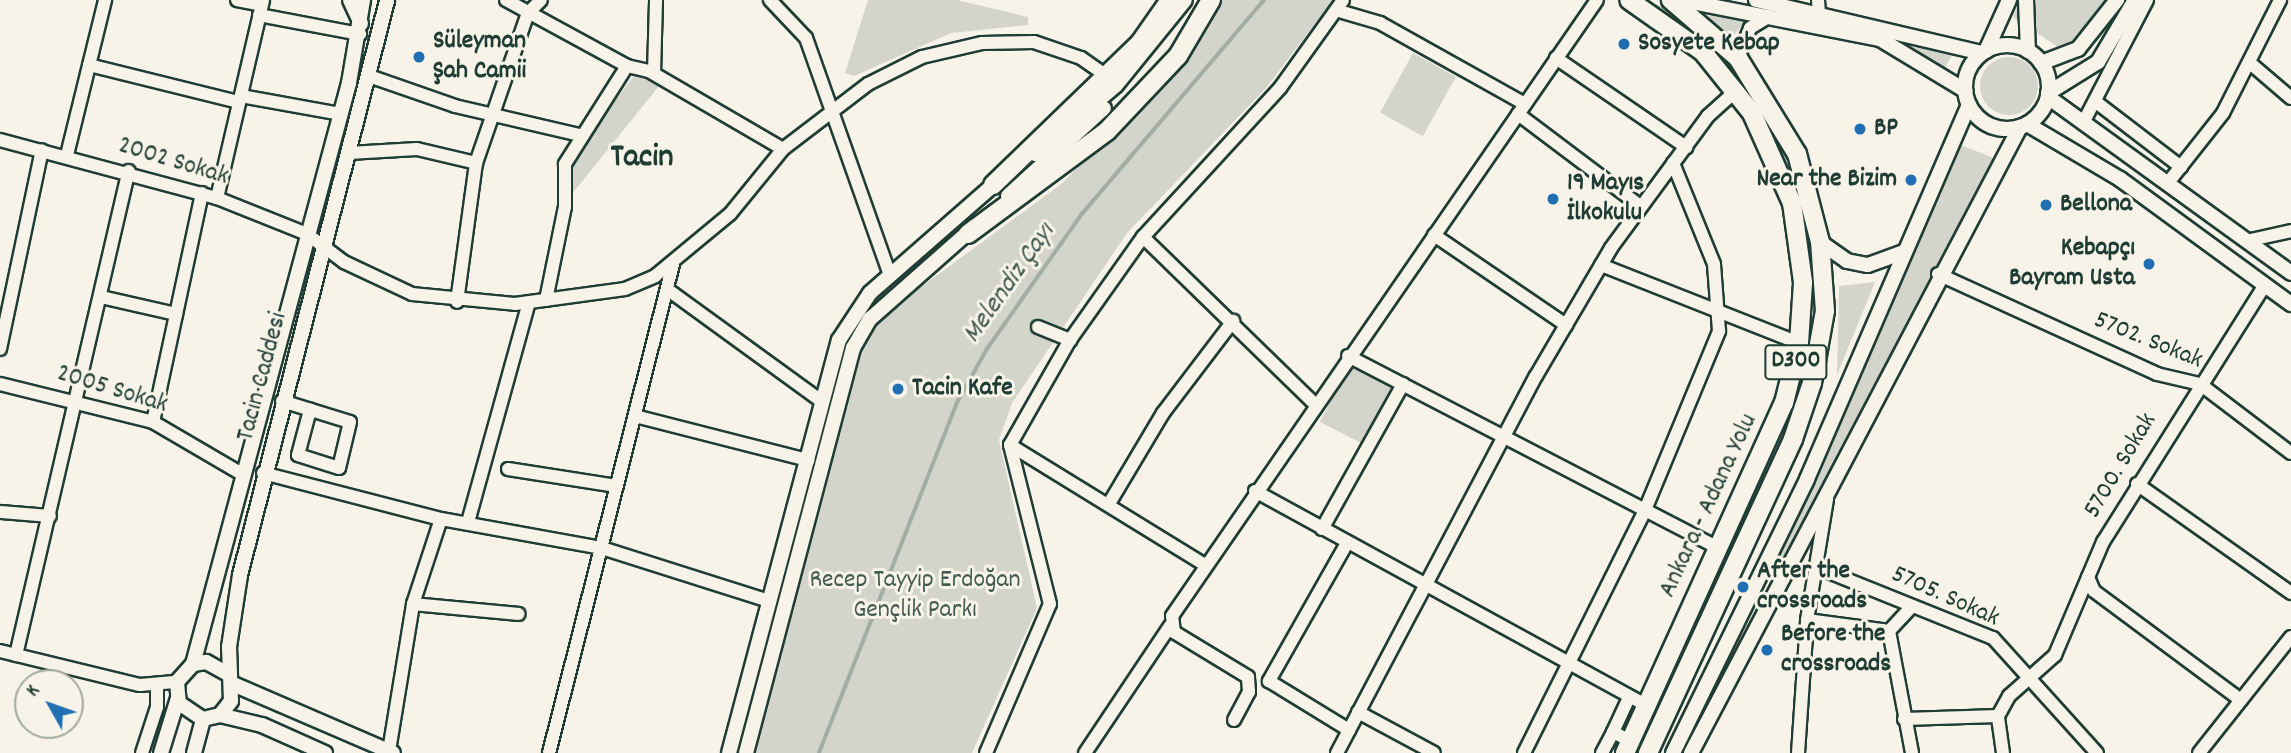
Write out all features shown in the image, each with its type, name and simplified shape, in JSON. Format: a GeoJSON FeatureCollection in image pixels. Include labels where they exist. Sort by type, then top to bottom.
{"type":"FeatureCollection","features":[{"type":"Feature","properties":{"kind":"highway"},"geometry":{"type":"LineString","coordinates":[[993,185],[1107,76],[1170,0]]}},
{"type":"Feature","properties":{"kind":"highway"},"geometry":{"type":"LineString","coordinates":[[968,234],[1116,123],[1178,56],[1211,0]]}},
{"type":"Feature","properties":{"kind":"highway","name":"Ankara - Adana Yolu"},"geometry":{"type":"LineString","coordinates":[[1628,747],[1777,422],[1799,343],[1804,282],[1792,204],[1769,143],[1736,91],[1703,52],[1629,0]]}},
{"type":"Feature","properties":{"kind":"highway","name":"Ankara - Adana Yolu"},"geometry":{"type":"LineString","coordinates":[[1648,753],[1803,414],[1825,310],[1820,242],[1797,154],[1738,58],[1671,0]]}},
{"type":"Feature","properties":{"kind":"main road"},"geometry":{"type":"LineString","coordinates":[[350,0],[361,29]]}},
{"type":"Feature","properties":{"kind":"main road","name":"Tacin Caddesi"},"geometry":{"type":"LineString","coordinates":[[193,664],[341,114],[361,29],[363,0]]}},
{"type":"Feature","properties":{"kind":"main road"},"geometry":{"type":"LineString","coordinates":[[370,0],[388,0]]}},
{"type":"Feature","properties":{"kind":"main road","name":"Tacin Caddesi"},"geometry":{"type":"LineString","coordinates":[[220,715],[231,701],[240,575],[263,473],[388,0]]}},
{"type":"Feature","properties":{"kind":"main road"},"geometry":{"type":"LineString","coordinates":[[729,753],[808,460],[821,401],[844,330],[890,275],[993,185],[1116,85],[1185,0]]}},
{"type":"Feature","properties":{"kind":"main road"},"geometry":{"type":"LineString","coordinates":[[746,753],[853,348],[870,319],[968,234],[1123,90],[1195,0]]}},
{"type":"Feature","properties":{"kind":"main road"},"geometry":{"type":"LineString","coordinates":[[1681,0],[1880,39],[1914,55],[1967,98],[1986,123],[2023,125],[2120,179],[2291,304]]}},
{"type":"Feature","properties":{"kind":"main road"},"geometry":{"type":"LineString","coordinates":[[1758,0],[1819,7],[1984,52],[2003,45],[2028,51],[2041,63],[2048,95],[2291,274]]}},
{"type":"Feature","properties":{"kind":"main road"},"geometry":{"type":"LineString","coordinates":[[1673,753],[1807,479],[1967,98],[1969,70],[1984,52],[2008,0]]}},
{"type":"Feature","properties":{"kind":"main road"},"geometry":{"type":"LineString","coordinates":[[2026,0],[2028,51]]}},
{"type":"Feature","properties":{"kind":"main road"},"geometry":{"type":"LineString","coordinates":[[2041,63],[2078,49],[2117,0]]}},
{"type":"Feature","properties":{"kind":"main road"},"geometry":{"type":"LineString","coordinates":[[1691,753],[1938,274],[2023,125],[2048,95],[2098,62],[2135,0]]}},
{"type":"Feature","properties":{"kind":"main road"},"geometry":{"type":"LineString","coordinates":[[1820,242],[1847,261],[1868,265],[1903,252]]}},
{"type":"Feature","properties":{"kind":"main road"},"geometry":{"type":"LineString","coordinates":[[161,753],[178,698],[177,682],[193,664],[219,665],[231,679],[391,752]]}},
{"type":"Feature","properties":{"kind":"main road"},"geometry":{"type":"LineString","coordinates":[[178,698],[185,711],[203,719],[220,715],[261,724],[325,753]]}},
{"type":"Feature","properties":{"kind":"main road"},"geometry":{"type":"LineString","coordinates":[[194,753],[203,719]]}},
{"type":"Feature","properties":{"kind":"street"},"geometry":{"type":"LineString","coordinates":[[67,155],[105,0]]}},
{"type":"Feature","properties":{"kind":"street"},"geometry":{"type":"LineString","coordinates":[[237,0],[361,29]]}},
{"type":"Feature","properties":{"kind":"street"},"geometry":{"type":"LineString","coordinates":[[506,0],[627,66],[654,73],[783,149]]}},
{"type":"Feature","properties":{"kind":"street"},"geometry":{"type":"LineString","coordinates":[[457,302],[476,163],[490,114],[528,13],[541,0]]}},
{"type":"Feature","properties":{"kind":"street"},"geometry":{"type":"LineString","coordinates":[[654,73],[656,0]]}},
{"type":"Feature","properties":{"kind":"street"},"geometry":{"type":"LineString","coordinates":[[770,0],[791,15],[806,38],[890,275]]}},
{"type":"Feature","properties":{"kind":"street"},"geometry":{"type":"LineString","coordinates":[[1085,753],[1170,626],[1205,565],[1255,491],[1597,0]]}},
{"type":"Feature","properties":{"kind":"street"},"geometry":{"type":"LineString","coordinates":[[2083,123],[2147,0]]}},
{"type":"Feature","properties":{"kind":"street"},"geometry":{"type":"LineString","coordinates":[[2167,184],[2250,63],[2280,0]]}},
{"type":"Feature","properties":{"kind":"street"},"geometry":{"type":"LineString","coordinates":[[986,753],[1050,604],[1010,445],[1070,340],[1143,237],[1280,88],[1341,6],[1380,23],[1521,109],[1640,206]]}},
{"type":"Feature","properties":{"kind":"street"},"geometry":{"type":"LineString","coordinates":[[217,198],[261,7]]}},
{"type":"Feature","properties":{"kind":"street"},"geometry":{"type":"LineString","coordinates":[[1738,58],[1750,29],[1770,16]]}},
{"type":"Feature","properties":{"kind":"street","name":"2002 Sokak"},"geometry":{"type":"LineString","coordinates":[[0,141],[129,171],[217,198],[307,234],[412,293],[457,302],[529,302],[625,289],[673,264],[730,214],[783,149],[832,110],[922,57],[982,43],[1034,42],[1081,58],[1107,76]]}},
{"type":"Feature","properties":{"kind":"street"},"geometry":{"type":"LineString","coordinates":[[1556,58],[1686,147]]}},
{"type":"Feature","properties":{"kind":"street"},"geometry":{"type":"LineString","coordinates":[[2250,63],[2291,98]]}},
{"type":"Feature","properties":{"kind":"street"},"geometry":{"type":"LineString","coordinates":[[89,65],[240,99],[341,114]]}},
{"type":"Feature","properties":{"kind":"street"},"geometry":{"type":"LineString","coordinates":[[546,300],[565,207],[565,164],[580,135],[627,66]]}},
{"type":"Feature","properties":{"kind":"street"},"geometry":{"type":"LineString","coordinates":[[369,76],[490,114],[580,135]]}},
{"type":"Feature","properties":{"kind":"street"},"geometry":{"type":"LineString","coordinates":[[1337,753],[1505,435],[1601,265],[1640,206],[1673,163],[1736,91]]}},
{"type":"Feature","properties":{"kind":"street"},"geometry":{"type":"LineString","coordinates":[[2096,102],[2181,167]]}},
{"type":"Feature","properties":{"kind":"street"},"geometry":{"type":"LineString","coordinates":[[349,153],[417,149],[476,163]]}},
{"type":"Feature","properties":{"kind":"street"},"geometry":{"type":"LineString","coordinates":[[0,349],[41,150]]}},
{"type":"Feature","properties":{"kind":"street"},"geometry":{"type":"LineString","coordinates":[[1524,753],[1645,510],[1693,404],[1720,317],[1714,264],[1673,163]]}},
{"type":"Feature","properties":{"kind":"street"},"geometry":{"type":"LineString","coordinates":[[16,655],[79,400],[129,171]]}},
{"type":"Feature","properties":{"kind":"street"},"geometry":{"type":"LineString","coordinates":[[153,422],[202,193]]}},
{"type":"Feature","properties":{"kind":"street"},"geometry":{"type":"LineString","coordinates":[[2246,241],[2291,231]]}},
{"type":"Feature","properties":{"kind":"street"},"geometry":{"type":"LineString","coordinates":[[1434,235],[1566,325]]}},
{"type":"Feature","properties":{"kind":"street"},"geometry":{"type":"LineString","coordinates":[[1143,237],[1233,321],[1315,404]]}},
{"type":"Feature","properties":{"kind":"street"},"geometry":{"type":"LineString","coordinates":[[549,753],[673,264]]}},
{"type":"Feature","properties":{"kind":"street"},"geometry":{"type":"LineString","coordinates":[[1601,265],[1720,317],[1799,343]]}},
{"type":"Feature","properties":{"kind":"street"},"geometry":{"type":"LineString","coordinates":[[0,273],[15,276]]}},
{"type":"Feature","properties":{"kind":"street","name":"5702. Sokak"},"geometry":{"type":"LineString","coordinates":[[1938,274],[2157,374],[2200,384],[2291,453]]}},
{"type":"Feature","properties":{"kind":"street","name":"5700. Sokak"},"geometry":{"type":"LineString","coordinates":[[1998,716],[2066,635],[2088,577],[2137,484],[2265,285]]}},
{"type":"Feature","properties":{"kind":"street"},"geometry":{"type":"LineString","coordinates":[[667,289],[821,401]]}},
{"type":"Feature","properties":{"kind":"street"},"geometry":{"type":"LineString","coordinates":[[101,297],[176,314]]}},
{"type":"Feature","properties":{"kind":"street"},"geometry":{"type":"LineString","coordinates":[[468,522],[529,302]]}},
{"type":"Feature","properties":{"kind":"street"},"geometry":{"type":"LineString","coordinates":[[1110,502],[1163,413],[1233,321]]}},
{"type":"Feature","properties":{"kind":"street"},"geometry":{"type":"LineString","coordinates":[[1038,327],[1070,340]]}},
{"type":"Feature","properties":{"kind":"street"},"geometry":{"type":"LineString","coordinates":[[1348,356],[1720,548]]}},
{"type":"Feature","properties":{"kind":"street","name":"2005 Sokak"},"geometry":{"type":"LineString","coordinates":[[0,384],[79,400],[153,422],[242,474]]}},
{"type":"Feature","properties":{"kind":"street"},"geometry":{"type":"LineString","coordinates":[[1322,530],[1403,384]]}},
{"type":"Feature","properties":{"kind":"street"},"geometry":{"type":"LineString","coordinates":[[282,401],[350,422],[339,468],[298,455],[310,410]]}},
{"type":"Feature","properties":{"kind":"street"},"geometry":{"type":"LineString","coordinates":[[635,415],[808,460]]}},
{"type":"Feature","properties":{"kind":"street"},"geometry":{"type":"LineString","coordinates":[[1010,445],[1110,502],[1205,565]]}},
{"type":"Feature","properties":{"kind":"street"},"geometry":{"type":"LineString","coordinates":[[508,469],[617,486]]}},
{"type":"Feature","properties":{"kind":"street"},"geometry":{"type":"LineString","coordinates":[[263,473],[440,519],[602,548],[769,601]]}},
{"type":"Feature","properties":{"kind":"street"},"geometry":{"type":"LineString","coordinates":[[1796,749],[1807,620],[1829,484]]}},
{"type":"Feature","properties":{"kind":"street"},"geometry":{"type":"LineString","coordinates":[[2137,484],[2291,593]]}},
{"type":"Feature","properties":{"kind":"street"},"geometry":{"type":"LineString","coordinates":[[1255,491],[1647,706]]}},
{"type":"Feature","properties":{"kind":"street"},"geometry":{"type":"LineString","coordinates":[[0,512],[50,516]]}},
{"type":"Feature","properties":{"kind":"street"},"geometry":{"type":"LineString","coordinates":[[391,752],[413,604],[440,519]]}},
{"type":"Feature","properties":{"kind":"street"},"geometry":{"type":"LineString","coordinates":[[1347,543],[1269,681],[1349,730]]}},
{"type":"Feature","properties":{"kind":"street","name":"5705. Sokak"},"geometry":{"type":"LineString","coordinates":[[1815,567],[1993,638],[2031,676],[2097,753]]}},
{"type":"Feature","properties":{"kind":"street"},"geometry":{"type":"LineString","coordinates":[[2088,577],[2094,591],[2241,700]]}},
{"type":"Feature","properties":{"kind":"street"},"geometry":{"type":"LineString","coordinates":[[413,604],[519,614]]}},
{"type":"Feature","properties":{"kind":"street"},"geometry":{"type":"LineString","coordinates":[[1889,631],[1912,606]]}},
{"type":"Feature","properties":{"kind":"street"},"geometry":{"type":"LineString","coordinates":[[1807,620],[1889,631]]}},
{"type":"Feature","properties":{"kind":"street"},"geometry":{"type":"LineString","coordinates":[[1170,626],[1248,677],[1249,692],[1234,720]]}},
{"type":"Feature","properties":{"kind":"street"},"geometry":{"type":"LineString","coordinates":[[1889,631],[1912,753]]}},
{"type":"Feature","properties":{"kind":"street"},"geometry":{"type":"LineString","coordinates":[[2199,753],[2291,637]]}},
{"type":"Feature","properties":{"kind":"street"},"geometry":{"type":"LineString","coordinates":[[0,652],[157,685],[177,682]]}},
{"type":"Feature","properties":{"kind":"street"},"geometry":{"type":"LineString","coordinates":[[142,753],[157,708],[157,685]]}},
{"type":"Feature","properties":{"kind":"street"},"geometry":{"type":"LineString","coordinates":[[1602,753],[1629,698]]}},
{"type":"Feature","properties":{"kind":"street"},"geometry":{"type":"LineString","coordinates":[[1358,712],[1434,753]]}},
{"type":"Feature","properties":{"kind":"street"},"geometry":{"type":"LineString","coordinates":[[1904,719],[1998,716],[2003,753]]}},
{"type":"Feature","properties":{"kind":"street"},"geometry":{"type":"LineString","coordinates":[[1613,732],[1628,747]]}},
{"type":"Feature","properties":{"kind":"green space"},"geometry":{"type":"Polygon","coordinates":[[[868,0],[957,0],[1028,17],[1028,25],[951,33],[854,76],[845,73],[868,0]]]}},
{"type":"Feature","properties":{"kind":"green space","name":"Recep Tayyip Erdoğan Gençlik Parkı"},"geometry":{"type":"Polygon","coordinates":[[[1222,0],[1333,0],[1266,88],[1127,233],[1012,403],[999,440],[1037,608],[972,753],[754,753],[863,338],[876,320],[1060,185],[1176,71],[1222,0]]]}},
{"type":"Feature","properties":{"kind":"green space"},"geometry":{"type":"Polygon","coordinates":[[[2020,0],[2105,0],[2070,55],[2013,17],[2020,0]]]}},
{"type":"Feature","properties":{"kind":"green space"},"geometry":{"type":"Polygon","coordinates":[[[1656,4],[1677,13],[1746,81],[1790,154],[1821,266],[1811,276],[1763,123],[1653,11],[1656,4]]]}},
{"type":"Feature","properties":{"kind":"green space"},"geometry":{"type":"Polygon","coordinates":[[[1710,12],[1749,17],[1729,41],[1708,22],[1710,12]]]}},
{"type":"Feature","properties":{"kind":"green space"},"geometry":{"type":"Polygon","coordinates":[[[1911,45],[1955,50],[1944,69],[1911,45]]]}},
{"type":"Feature","properties":{"kind":"green space"},"geometry":{"type":"Polygon","coordinates":[[[1413,53],[1456,77],[1423,136],[1380,112],[1413,53]]]}},
{"type":"Feature","properties":{"kind":"green space"},"geometry":{"type":"Polygon","coordinates":[[[2003,57],[2015,57],[2025,61],[2034,70],[2038,92],[2030,107],[2015,115],[2003,115],[1993,111],[1984,102],[1980,92],[1980,80],[1984,70],[1993,61],[2003,57]]]}},
{"type":"Feature","properties":{"kind":"green space"},"geometry":{"type":"Polygon","coordinates":[[[636,73],[659,86],[572,194],[566,187],[574,155],[636,73]]]}},
{"type":"Feature","properties":{"kind":"green space"},"geometry":{"type":"Polygon","coordinates":[[[1955,143],[1994,158],[1777,571],[1770,568],[1857,387],[1955,143]]]}},
{"type":"Feature","properties":{"kind":"green space"},"geometry":{"type":"Polygon","coordinates":[[[1875,282],[1837,375],[1839,286],[1875,282]]]}},
{"type":"Feature","properties":{"kind":"green space"},"geometry":{"type":"Polygon","coordinates":[[[1810,296],[1820,296],[1814,369],[1718,588],[1712,586],[1787,419],[1810,296]]]}},
{"type":"Feature","properties":{"kind":"green space"},"geometry":{"type":"Polygon","coordinates":[[[1349,365],[1394,388],[1365,445],[1320,422],[1349,365]]]}},
{"type":"Feature","properties":{"kind":"waterway","name":"Melendiz Çayı"},"geometry":{"type":"LineString","coordinates":[[819,753],[958,401],[987,349],[1082,214],[1264,0]]}},
{"type":"Feature","properties":{"kind":"place","name":"Sosyete Kebap"},"geometry":{"type":"Point","coordinates":[1624,44]}},
{"type":"Feature","properties":{"kind":"place","name":"Süleyman Şah Camii"},"geometry":{"type":"Point","coordinates":[419,57]}},
{"type":"Feature","properties":{"kind":"place","name":"BP"},"geometry":{"type":"Point","coordinates":[1860,129]}},
{"type":"Feature","properties":{"kind":"place","name":"Near the Bizim"},"geometry":{"type":"Point","coordinates":[1911,180]}},
{"type":"Feature","properties":{"kind":"place","name":"19 Mayıs İlkokulu"},"geometry":{"type":"Point","coordinates":[1553,199]}},
{"type":"Feature","properties":{"kind":"place","name":"Bellona"},"geometry":{"type":"Point","coordinates":[2046,205]}},
{"type":"Feature","properties":{"kind":"place","name":"Kebapçı Bayram Usta"},"geometry":{"type":"Point","coordinates":[2149,264]}},
{"type":"Feature","properties":{"kind":"place","name":"Tacin Kafe"},"geometry":{"type":"Point","coordinates":[898,389]}},
{"type":"Feature","properties":{"kind":"place","name":"After the crossroads"},"geometry":{"type":"Point","coordinates":[1743,587]}},
{"type":"Feature","properties":{"kind":"place","name":"Before the crossroads"},"geometry":{"type":"Point","coordinates":[1767,650]}},
{"type":"Feature","properties":{"kind":"district","name":"Tacin"},"geometry":{"type":"Point","coordinates":[642,159]}}]}
